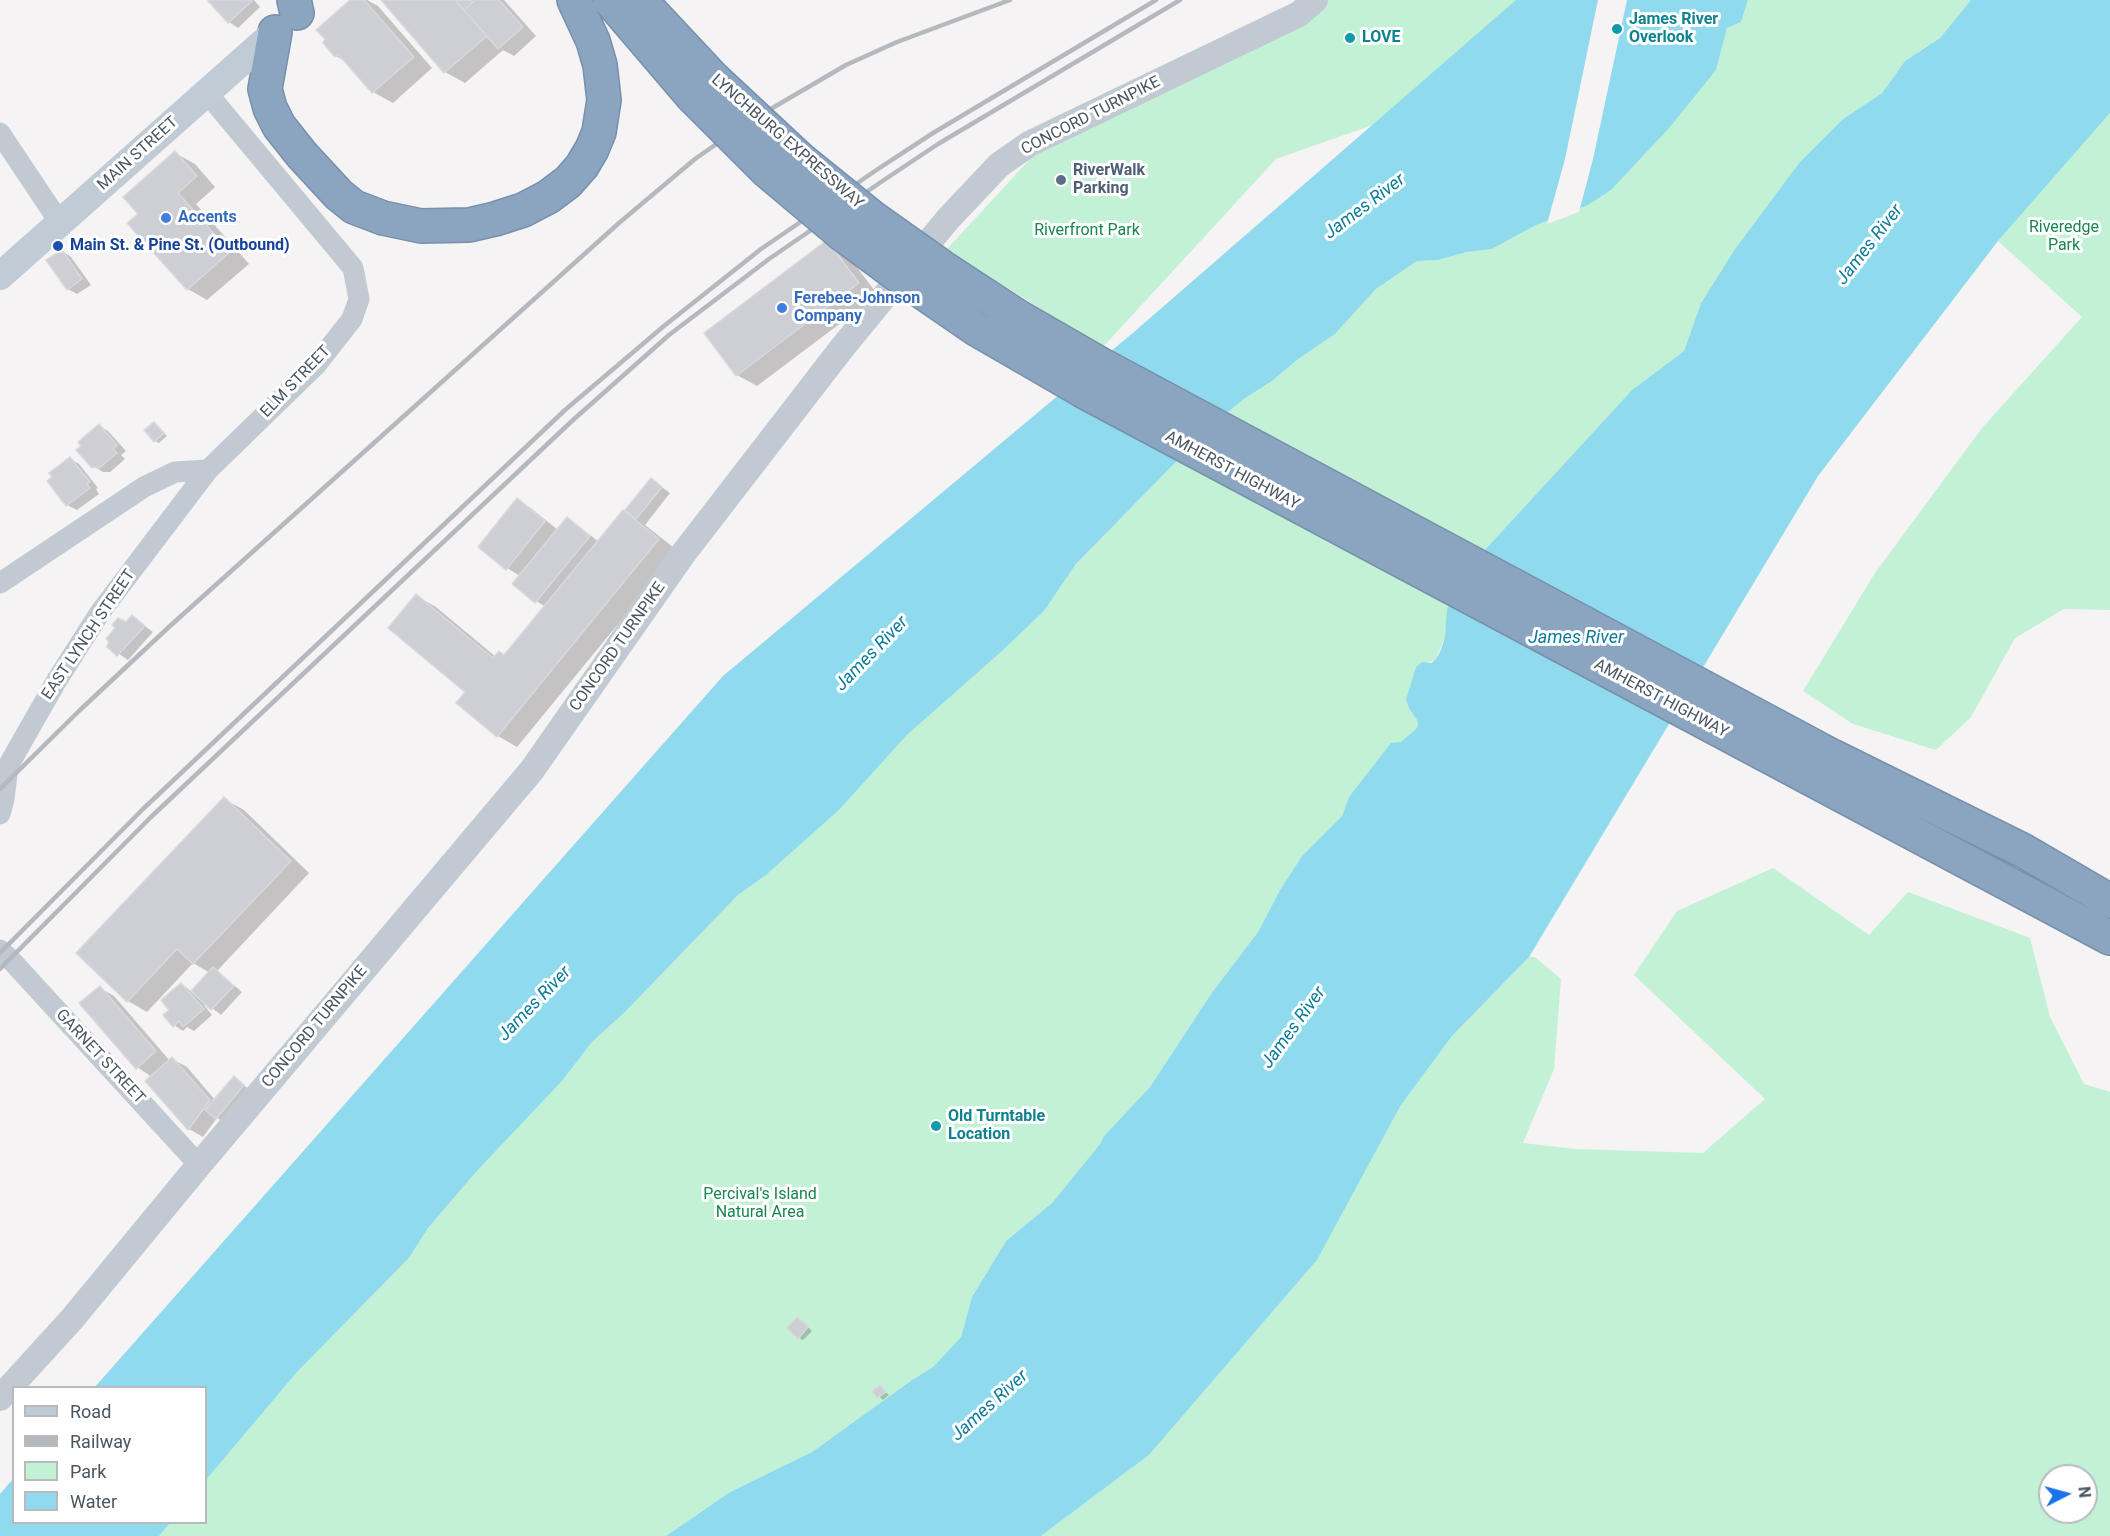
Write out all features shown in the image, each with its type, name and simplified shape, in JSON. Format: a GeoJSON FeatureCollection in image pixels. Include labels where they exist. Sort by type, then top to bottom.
{"type":"FeatureCollection","features":[{"type":"Feature","properties":{"kind":"highway"},"geometry":{"type":"LineString","coordinates":[[286,13],[265,89],[270,108],[279,126],[302,155],[339,195],[354,207],[382,218],[421,226],[468,225],[523,210],[548,197],[568,182],[582,166],[592,149],[599,132],[604,100],[600,65],[593,41],[574,0]]}},
{"type":"Feature","properties":{"kind":"highway","name":"LYNCHBURG EXPRESSWAY"},"geometry":{"type":"LineString","coordinates":[[610,0],[703,88],[800,159],[873,218],[1017,316],[1093,378]]}},
{"type":"Feature","properties":{"kind":"highway","name":"LYNCHBURG EXPRESSWAY"},"geometry":{"type":"LineString","coordinates":[[640,0],[703,88]]}},
{"type":"Feature","properties":{"kind":"highway","name":"AMHERST HIGHWAY"},"geometry":{"type":"LineString","coordinates":[[1093,378],[1823,769],[2110,938]]}},
{"type":"Feature","properties":{"kind":"highway","name":"AMHERST HIGHWAY"},"geometry":{"type":"LineString","coordinates":[[1823,769],[2024,851],[2110,901]]}},
{"type":"Feature","properties":{"kind":"main road","name":"MAIN STREET"},"geometry":{"type":"LineString","coordinates":[[0,276],[207,93],[286,13]]}},
{"type":"Feature","properties":{"kind":"street","name":"CONCORD TURNPIKE"},"geometry":{"type":"LineString","coordinates":[[0,1398],[72,1319],[532,770],[682,554],[842,348],[948,219],[999,165],[1029,144],[1299,14],[1315,0]]}},
{"type":"Feature","properties":{"kind":"street","name":"ELM STREET"},"geometry":{"type":"LineString","coordinates":[[207,93],[353,268],[359,299],[352,319],[315,365],[208,470]]}},
{"type":"Feature","properties":{"kind":"street"},"geometry":{"type":"LineString","coordinates":[[0,133],[60,223]]}},
{"type":"Feature","properties":{"kind":"street"},"geometry":{"type":"LineString","coordinates":[[0,583],[144,487],[175,472],[208,470]]}},
{"type":"Feature","properties":{"kind":"street","name":"EAST LYNCH STREET"},"geometry":{"type":"LineString","coordinates":[[0,814],[8,766],[57,680],[101,611],[208,470]]}},
{"type":"Feature","properties":{"kind":"street","name":"GARNET STREET"},"geometry":{"type":"LineString","coordinates":[[0,950],[199,1165]]}},
{"type":"Feature","properties":{"kind":"green space","name":"Riverfront Park"},"geometry":{"type":"Polygon","coordinates":[[[1328,0],[1571,0],[1435,103],[1276,159],[1103,347],[946,250],[1032,157],[1322,8],[1328,0]]]}},
{"type":"Feature","properties":{"kind":"green space","name":"Percival's Island Natural Area"},"geometry":{"type":"Polygon","coordinates":[[[1748,0],[1971,0],[1940,38],[1905,61],[1882,93],[1843,119],[1799,163],[1735,249],[1701,303],[1684,351],[1632,390],[1482,553],[1448,609],[1445,637],[1435,660],[1416,667],[1410,710],[1417,720],[1416,729],[1349,797],[1342,816],[1302,856],[1280,890],[1258,932],[1211,994],[1150,1087],[1104,1136],[1052,1203],[1006,1241],[972,1297],[961,1337],[933,1367],[812,1452],[730,1492],[666,1536],[159,1536],[169,1524],[207,1524],[207,1479],[297,1372],[409,1258],[428,1228],[476,1172],[562,1081],[592,1042],[625,1012],[738,895],[766,875],[839,810],[907,735],[1044,611],[1076,564],[1212,425],[1244,399],[1335,334],[1376,289],[1417,261],[1438,260],[1467,252],[1492,249],[1536,225],[1716,70],[1727,28],[1741,22],[1748,0]]]}},
{"type":"Feature","properties":{"kind":"green space","name":"Riveredge Park"},"geometry":{"type":"Polygon","coordinates":[[[2110,113],[2110,610],[2064,609],[2015,638],[1971,717],[1936,750],[1853,724],[1803,691],[1875,573],[1982,428],[2082,317],[1998,241],[2110,113]]]}},
{"type":"Feature","properties":{"kind":"green space"},"geometry":{"type":"Polygon","coordinates":[[[1773,868],[1869,935],[1908,892],[2030,938],[2050,1017],[2084,1084],[2110,1092],[2110,1536],[1041,1536],[1149,1455],[1317,1260],[1401,1105],[1452,1036],[1529,957],[1535,957],[1561,979],[1554,1069],[1523,1143],[1575,1149],[1703,1153],[1765,1099],[1634,975],[1677,911],[1773,868]]]}},
{"type":"Feature","properties":{"kind":"water","name":"James River"},"geometry":{"type":"Polygon","coordinates":[[[1516,0],[1748,0],[1741,22],[1727,28],[1716,70],[1669,128],[1611,190],[1588,205],[1536,225],[1492,249],[1467,252],[1438,260],[1417,261],[1376,289],[1335,334],[1244,399],[1212,425],[1076,564],[1044,611],[907,735],[839,810],[766,875],[738,895],[625,1012],[592,1042],[562,1081],[476,1172],[428,1228],[409,1258],[297,1372],[207,1479],[207,1386],[96,1386],[723,676],[1134,332],[1516,0]]]}},
{"type":"Feature","properties":{"kind":"water","name":"James River"},"geometry":{"type":"Polygon","coordinates":[[[1971,0],[2110,0],[2110,113],[1998,241],[1818,476],[1529,957],[1452,1036],[1401,1105],[1317,1260],[1149,1455],[1041,1536],[666,1536],[730,1492],[812,1452],[933,1367],[961,1337],[972,1297],[1006,1241],[1052,1203],[1104,1136],[1150,1087],[1211,994],[1258,932],[1280,890],[1302,856],[1342,816],[1349,797],[1391,743],[1401,742],[1416,729],[1417,720],[1406,700],[1416,667],[1422,662],[1431,663],[1440,652],[1445,637],[1447,609],[1482,553],[1632,390],[1684,351],[1701,303],[1735,249],[1799,163],[1843,119],[1882,93],[1905,61],[1940,38],[1971,0]]]}},
{"type":"Feature","properties":{"kind":"water"},"geometry":{"type":"Polygon","coordinates":[[[12,1480],[12,1524],[169,1524],[159,1536],[0,1536],[0,1494],[12,1480]]]}},
{"type":"Feature","properties":{"kind":"pier"},"geometry":{"type":"Polygon","coordinates":[[[1598,0],[1627,0],[1593,159],[1579,212],[1547,224],[1565,159],[1598,0]]]}},
{"type":"Feature","properties":{"kind":"building"},"geometry":{"type":"Polygon","coordinates":[[[209,0],[251,0],[252,1],[228,23],[209,0]]]}},
{"type":"Feature","properties":{"kind":"building"},"geometry":{"type":"Polygon","coordinates":[[[350,0],[364,0],[414,57],[372,93],[338,54],[335,57],[323,43],[325,39],[316,30],[350,0]]]}},
{"type":"Feature","properties":{"kind":"building"},"geometry":{"type":"Polygon","coordinates":[[[381,0],[455,0],[487,36],[444,73],[381,0]]]}},
{"type":"Feature","properties":{"kind":"building"},"geometry":{"type":"Polygon","coordinates":[[[455,0],[471,0],[473,2],[464,10],[455,0]]]}},
{"type":"Feature","properties":{"kind":"building"},"geometry":{"type":"Polygon","coordinates":[[[475,0],[499,0],[523,27],[498,49],[464,10],[475,0]]]}},
{"type":"Feature","properties":{"kind":"building","name":"Accents"},"geometry":{"type":"Polygon","coordinates":[[[175,151],[197,176],[178,193],[230,252],[187,290],[127,223],[138,214],[123,197],[175,151]]]}},
{"type":"Feature","properties":{"kind":"building","name":"Ferebee-Johnson Company"},"geometry":{"type":"Polygon","coordinates":[[[827,240],[859,283],[736,376],[704,333],[827,240]]]}},
{"type":"Feature","properties":{"kind":"building"},"geometry":{"type":"Polygon","coordinates":[[[62,250],[82,279],[67,290],[46,260],[62,250]]]}},
{"type":"Feature","properties":{"kind":"building"},"geometry":{"type":"Polygon","coordinates":[[[154,422],[164,433],[154,442],[144,430],[154,422]]]}},
{"type":"Feature","properties":{"kind":"building"},"geometry":{"type":"Polygon","coordinates":[[[99,424],[117,445],[113,449],[117,453],[99,468],[98,466],[92,468],[76,450],[81,446],[78,442],[99,424]]]}},
{"type":"Feature","properties":{"kind":"building"},"geometry":{"type":"Polygon","coordinates":[[[70,457],[90,482],[87,484],[90,488],[66,506],[47,481],[52,477],[49,473],[70,457]]]}},
{"type":"Feature","properties":{"kind":"building"},"geometry":{"type":"Polygon","coordinates":[[[651,478],[662,487],[636,519],[625,510],[651,478]]]}},
{"type":"Feature","properties":{"kind":"building"},"geometry":{"type":"Polygon","coordinates":[[[517,498],[545,521],[506,570],[478,547],[517,498]]]}},
{"type":"Feature","properties":{"kind":"building"},"geometry":{"type":"Polygon","coordinates":[[[623,510],[659,539],[497,737],[456,703],[465,692],[388,628],[416,594],[493,658],[499,651],[504,655],[623,510]]]}},
{"type":"Feature","properties":{"kind":"building"},"geometry":{"type":"Polygon","coordinates":[[[567,517],[590,536],[535,603],[512,584],[567,517]]]}},
{"type":"Feature","properties":{"kind":"building"},"geometry":{"type":"Polygon","coordinates":[[[132,615],[145,626],[117,656],[107,647],[109,641],[106,639],[115,628],[112,625],[118,618],[126,622],[132,615]]]}},
{"type":"Feature","properties":{"kind":"building"},"geometry":{"type":"Polygon","coordinates":[[[224,797],[291,861],[193,964],[177,949],[127,1002],[76,953],[224,797]]]}},
{"type":"Feature","properties":{"kind":"building"},"geometry":{"type":"Polygon","coordinates":[[[213,967],[234,986],[211,1010],[191,991],[213,967]]]}},
{"type":"Feature","properties":{"kind":"building"},"geometry":{"type":"Polygon","coordinates":[[[181,983],[204,1009],[183,1027],[179,1021],[173,1027],[163,1015],[169,1010],[161,1000],[181,983]]]}},
{"type":"Feature","properties":{"kind":"building"},"geometry":{"type":"Polygon","coordinates":[[[100,986],[156,1051],[136,1069],[79,1003],[100,986]]]}},
{"type":"Feature","properties":{"kind":"building"},"geometry":{"type":"Polygon","coordinates":[[[172,1057],[210,1100],[188,1130],[145,1081],[172,1057]]]}},
{"type":"Feature","properties":{"kind":"building"},"geometry":{"type":"Polygon","coordinates":[[[234,1076],[244,1085],[216,1119],[205,1110],[234,1076]]]}},
{"type":"Feature","properties":{"kind":"building"},"geometry":{"type":"Polygon","coordinates":[[[797,1317],[808,1327],[798,1339],[787,1328],[797,1317]]]}},
{"type":"Feature","properties":{"kind":"building"},"geometry":{"type":"Polygon","coordinates":[[[880,1385],[886,1392],[877,1398],[872,1391],[880,1385]]]}},
{"type":"Feature","properties":{"kind":"railway"},"geometry":{"type":"LineString","coordinates":[[0,789],[170,626],[619,223],[695,159],[745,124],[846,65],[897,42],[1010,0]]}},
{"type":"Feature","properties":{"kind":"railway"},"geometry":{"type":"LineString","coordinates":[[0,953],[143,809],[565,410],[664,326],[761,249],[875,171],[933,133],[1156,0]]}},
{"type":"Feature","properties":{"kind":"railway"},"geometry":{"type":"LineString","coordinates":[[0,969],[151,817],[573,420],[669,335],[769,259],[938,144],[1180,0]]}},
{"type":"Feature","properties":{"kind":"place","name":"James River Overlook"},"geometry":{"type":"Point","coordinates":[1617,29]}},
{"type":"Feature","properties":{"kind":"place","name":"LOVE"},"geometry":{"type":"Point","coordinates":[1350,38]}},
{"type":"Feature","properties":{"kind":"place","name":"RiverWalk Parking"},"geometry":{"type":"Point","coordinates":[1061,180]}},
{"type":"Feature","properties":{"kind":"place","name":"Accents"},"geometry":{"type":"Point","coordinates":[166,218]}},
{"type":"Feature","properties":{"kind":"place","name":"Main St. & Pine St. (Outbound)"},"geometry":{"type":"Point","coordinates":[58,246]}},
{"type":"Feature","properties":{"kind":"place","name":"Ferebee-Johnson Company"},"geometry":{"type":"Point","coordinates":[782,308]}},
{"type":"Feature","properties":{"kind":"place","name":"Old Turntable Location"},"geometry":{"type":"Point","coordinates":[936,1126]}}]}
